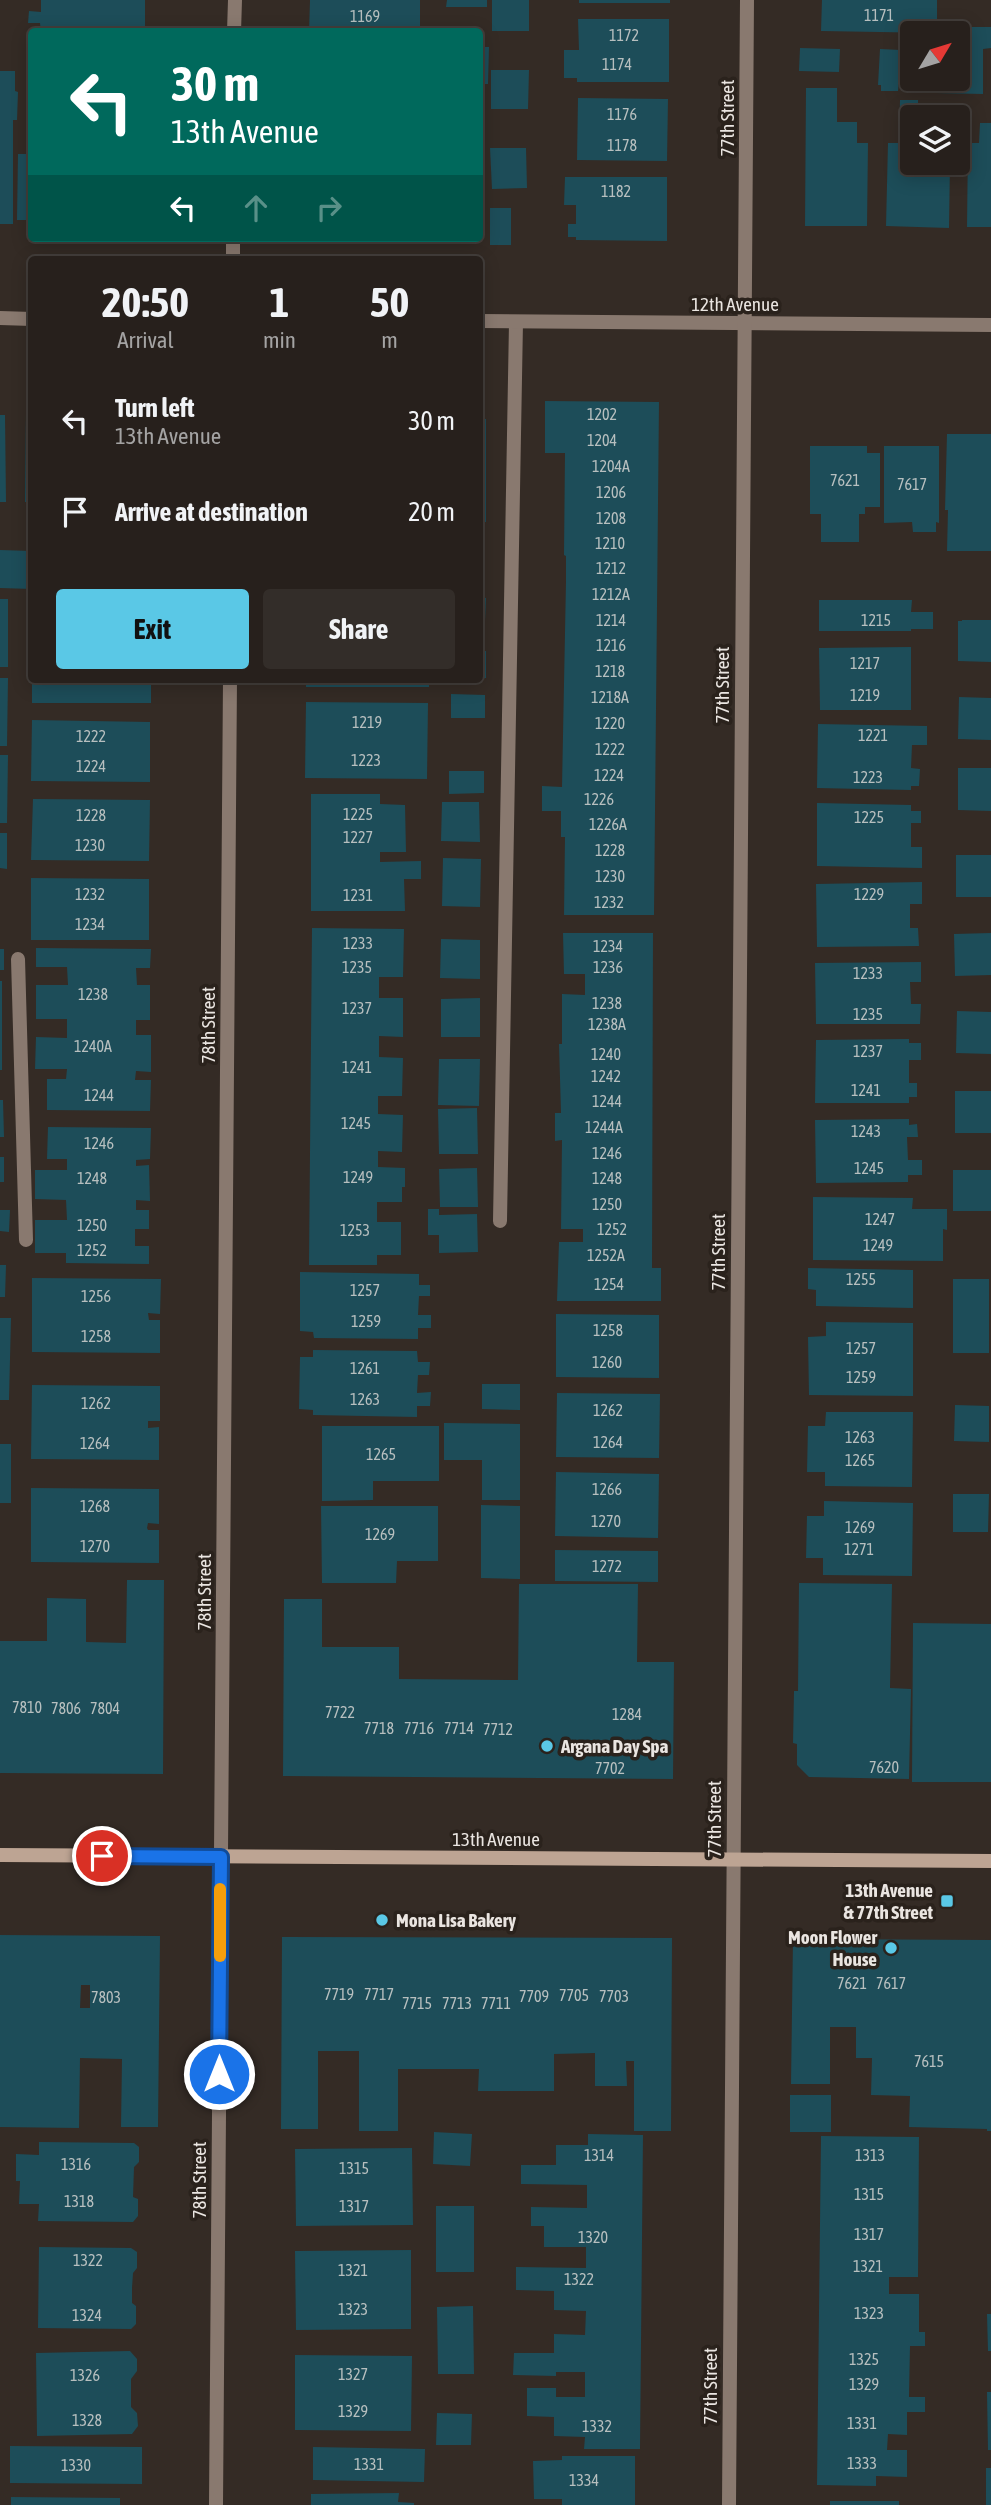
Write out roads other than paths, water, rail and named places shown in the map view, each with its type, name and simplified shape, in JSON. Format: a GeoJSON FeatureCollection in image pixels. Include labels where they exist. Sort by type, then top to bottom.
{"type":"FeatureCollection","features":[{"type":"Feature","properties":{"kind":"main road","name":"13th Avenue"},"geometry":{"type":"LineString","coordinates":[[0,1855],[991,1861]]}},
{"type":"Feature","properties":{"kind":"street"},"geometry":{"type":"LineString","coordinates":[[234,28],[235,0]]}},
{"type":"Feature","properties":{"kind":"street","name":"77th Street"},"geometry":{"type":"LineString","coordinates":[[729,2505],[747,0]]}},
{"type":"Feature","properties":{"kind":"street"},"geometry":{"type":"LineString","coordinates":[[0,318],[28,318]]}},
{"type":"Feature","properties":{"kind":"street","name":"12th Avenue"},"geometry":{"type":"LineString","coordinates":[[483,321],[991,325]]}},
{"type":"Feature","properties":{"kind":"street"},"geometry":{"type":"LineString","coordinates":[[500,1221],[516,322]]}},
{"type":"Feature","properties":{"kind":"street","name":"78th Street"},"geometry":{"type":"LineString","coordinates":[[216,2505],[230,683]]}},
{"type":"Feature","properties":{"kind":"street"},"geometry":{"type":"LineString","coordinates":[[18,959],[26,1240]]}},
{"type":"Feature","properties":{"kind":"place","name":"Argana Day Spa"},"geometry":{"type":"Point","coordinates":[547,1746]}},
{"type":"Feature","properties":{"kind":"place","name":"13th Avenue & 77th Street"},"geometry":{"type":"Point","coordinates":[947,1901]}},
{"type":"Feature","properties":{"kind":"place","name":"Mona Lisa Bakery"},"geometry":{"type":"Point","coordinates":[382,1920]}},
{"type":"Feature","properties":{"kind":"place","name":"Moon Flower House"},"geometry":{"type":"Point","coordinates":[891,1948]}}]}
